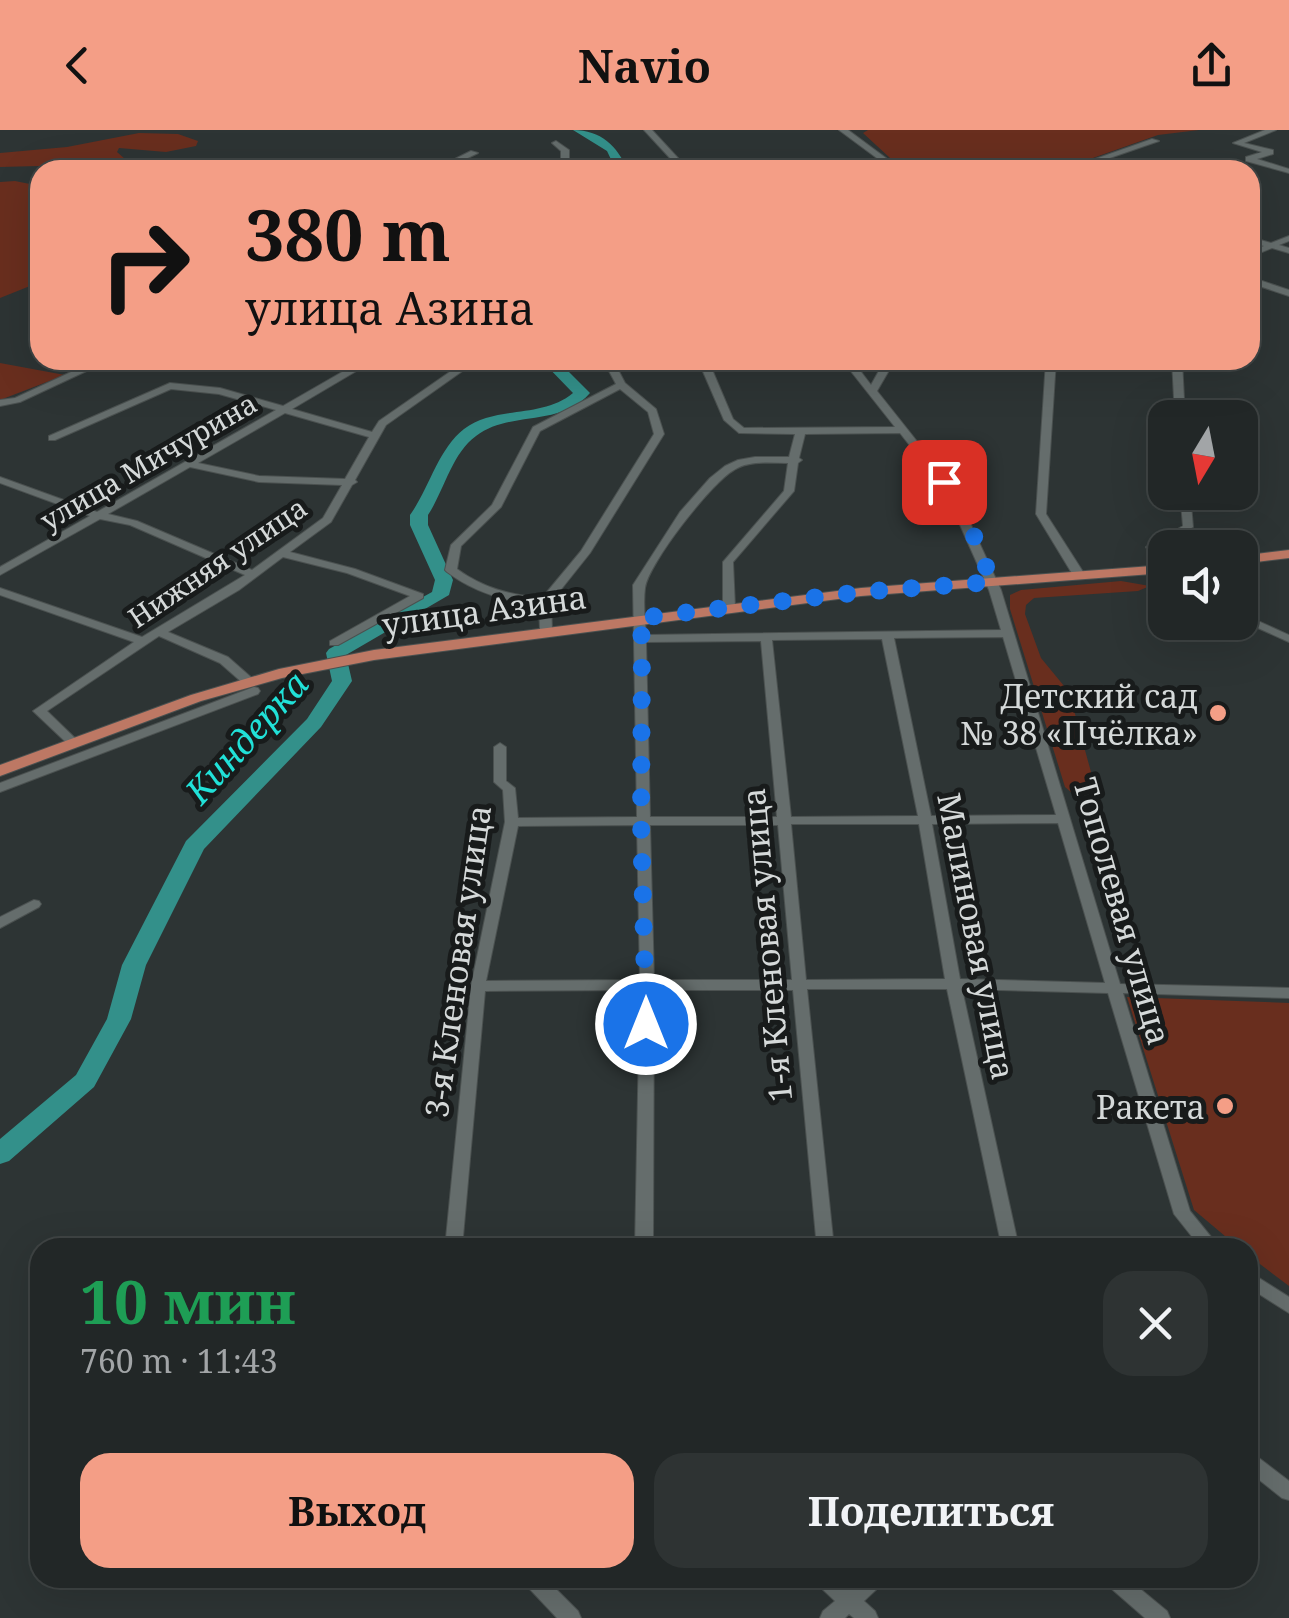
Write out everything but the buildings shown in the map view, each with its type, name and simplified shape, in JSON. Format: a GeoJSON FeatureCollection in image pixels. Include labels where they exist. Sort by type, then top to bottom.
{"type":"FeatureCollection","features":[{"type":"Feature","properties":{"kind":"main road"},"geometry":{"type":"LineString","coordinates":[[1258,558],[1289,554]]}},
{"type":"Feature","properties":{"kind":"main road","name":"улица Азина"},"geometry":{"type":"LineString","coordinates":[[0,772],[279,674],[374,655],[729,607],[1148,571]]}},
{"type":"Feature","properties":{"kind":"street"},"geometry":{"type":"LineString","coordinates":[[648,130],[676,160]]}},
{"type":"Feature","properties":{"kind":"street"},"geometry":{"type":"LineString","coordinates":[[843,130],[884,160]]}},
{"type":"Feature","properties":{"kind":"street"},"geometry":{"type":"LineString","coordinates":[[1249,160],[1270,152],[1237,143],[1272,130]]}},
{"type":"Feature","properties":{"kind":"street"},"geometry":{"type":"LineString","coordinates":[[1098,160],[1155,141]]}},
{"type":"Feature","properties":{"kind":"street"},"geometry":{"type":"LineString","coordinates":[[556,143],[565,150],[565,160]]}},
{"type":"Feature","properties":{"kind":"street"},"geometry":{"type":"LineString","coordinates":[[458,160],[474,153]]}},
{"type":"Feature","properties":{"kind":"street"},"geometry":{"type":"LineString","coordinates":[[1260,163],[1289,171]]}},
{"type":"Feature","properties":{"kind":"street"},"geometry":{"type":"LineString","coordinates":[[1260,251],[1289,238]]}},
{"type":"Feature","properties":{"kind":"street"},"geometry":{"type":"LineString","coordinates":[[1260,242],[1289,251]]}},
{"type":"Feature","properties":{"kind":"street"},"geometry":{"type":"LineString","coordinates":[[1260,283],[1289,293]]}},
{"type":"Feature","properties":{"kind":"street"},"geometry":{"type":"LineString","coordinates":[[0,403],[16,400],[83,370]]}},
{"type":"Feature","properties":{"kind":"street","name":"улица Мичурина"},"geometry":{"type":"LineString","coordinates":[[0,572],[353,370]]}},
{"type":"Feature","properties":{"kind":"street","name":"Нижняя улица"},"geometry":{"type":"LineString","coordinates":[[74,744],[40,711],[143,641],[254,574],[327,520],[352,482],[373,434],[459,370]]}},
{"type":"Feature","properties":{"kind":"street"},"geometry":{"type":"LineString","coordinates":[[546,630],[545,602],[585,553],[659,434],[653,411],[621,386],[613,370]]}},
{"type":"Feature","properties":{"kind":"street"},"geometry":{"type":"LineString","coordinates":[[708,370],[734,428],[903,430]]}},
{"type":"Feature","properties":{"kind":"street","name":"Тополевая улица"},"geometry":{"type":"LineString","coordinates":[[855,370],[949,488],[992,582],[1182,1214],[1203,1238]]}},
{"type":"Feature","properties":{"kind":"street"},"geometry":{"type":"LineString","coordinates":[[872,392],[884,370]]}},
{"type":"Feature","properties":{"kind":"street"},"geometry":{"type":"LineString","coordinates":[[1050,370],[1041,514],[1079,575]]}},
{"type":"Feature","properties":{"kind":"street"},"geometry":{"type":"LineString","coordinates":[[1178,370],[1179,400]]}},
{"type":"Feature","properties":{"kind":"street"},"geometry":{"type":"LineString","coordinates":[[52,438],[170,386],[220,391],[373,434]]}},
{"type":"Feature","properties":{"kind":"street"},"geometry":{"type":"LineString","coordinates":[[545,602],[518,600],[473,588],[451,570],[456,545],[496,507],[536,429],[621,386]]}},
{"type":"Feature","properties":{"kind":"street"},"geometry":{"type":"LineString","coordinates":[[729,607],[728,562],[790,491],[788,480],[797,460],[800,431]]}},
{"type":"Feature","properties":{"kind":"street"},"geometry":{"type":"LineString","coordinates":[[644,1238],[647,986],[639,585],[668,533],[698,502],[713,477],[742,462],[797,460]]}},
{"type":"Feature","properties":{"kind":"street"},"geometry":{"type":"LineString","coordinates":[[188,464],[259,479],[352,482]]}},
{"type":"Feature","properties":{"kind":"street"},"geometry":{"type":"LineString","coordinates":[[0,480],[96,515],[133,522],[254,574]]}},
{"type":"Feature","properties":{"kind":"street"},"geometry":{"type":"LineString","coordinates":[[283,554],[352,571],[419,596],[334,643]]}},
{"type":"Feature","properties":{"kind":"street"},"geometry":{"type":"LineString","coordinates":[[0,591],[143,641]]}},
{"type":"Feature","properties":{"kind":"street"},"geometry":{"type":"LineString","coordinates":[[1258,624],[1289,639]]}},
{"type":"Feature","properties":{"kind":"street"},"geometry":{"type":"LineString","coordinates":[[0,788],[251,686],[224,660],[159,632]]}},
{"type":"Feature","properties":{"kind":"street"},"geometry":{"type":"LineString","coordinates":[[642,639],[1008,633]]}},
{"type":"Feature","properties":{"kind":"street","name":"Малиновая улица"},"geometry":{"type":"LineString","coordinates":[[887,635],[926,820],[952,984],[1009,1238]]}},
{"type":"Feature","properties":{"kind":"street","name":"1-я Кленовая улица"},"geometry":{"type":"LineString","coordinates":[[766,637],[786,820],[797,985],[825,1238]]}},
{"type":"Feature","properties":{"kind":"street","name":"3-я Кленовая улица"},"geometry":{"type":"LineString","coordinates":[[454,1238],[478,986],[512,822],[509,788],[500,782],[500,747]]}},
{"type":"Feature","properties":{"kind":"street"},"geometry":{"type":"LineString","coordinates":[[512,822],[1065,819]]}},
{"type":"Feature","properties":{"kind":"street"},"geometry":{"type":"LineString","coordinates":[[0,923],[34,904]]}},
{"type":"Feature","properties":{"kind":"street"},"geometry":{"type":"LineString","coordinates":[[478,986],[952,984],[1289,993]]}},
{"type":"Feature","properties":{"kind":"street"},"geometry":{"type":"LineString","coordinates":[[1258,1285],[1289,1306]]}},
{"type":"Feature","properties":{"kind":"street"},"geometry":{"type":"LineString","coordinates":[[1258,1469],[1289,1492]]}},
{"type":"Feature","properties":{"kind":"street"},"geometry":{"type":"LineString","coordinates":[[542,1588],[571,1618]]}},
{"type":"Feature","properties":{"kind":"street"},"geometry":{"type":"LineString","coordinates":[[834,1588],[868,1618]]}},
{"type":"Feature","properties":{"kind":"street"},"geometry":{"type":"LineString","coordinates":[[830,1618],[864,1588]]}},
{"type":"Feature","properties":{"kind":"street"},"geometry":{"type":"LineString","coordinates":[[1125,1588],[1160,1618]]}},
{"type":"Feature","properties":{"kind":"shaded area"},"geometry":{"type":"Polygon","coordinates":[[[1199,130],[1158,135],[1087,160],[892,160],[863,133],[1199,130]]]}},
{"type":"Feature","properties":{"kind":"shaded area"},"geometry":{"type":"Polygon","coordinates":[[[139,133],[178,134],[198,141],[196,146],[166,152],[119,148],[117,152],[123,160],[30,160],[30,166],[0,167],[0,153],[67,147],[139,133]]]}},
{"type":"Feature","properties":{"kind":"shaded area"},"geometry":{"type":"Polygon","coordinates":[[[0,182],[30,184],[30,286],[0,298],[0,182]]]}},
{"type":"Feature","properties":{"kind":"shaded area"},"geometry":{"type":"Polygon","coordinates":[[[0,363],[65,375],[0,400],[0,363]]]}},
{"type":"Feature","properties":{"kind":"shaded area"},"geometry":{"type":"Polygon","coordinates":[[[1121,581],[1148,586],[1138,591],[1034,598],[1026,605],[1025,614],[1041,658],[1069,692],[1091,772],[1090,789],[1072,793],[1065,787],[1010,609],[1010,595],[1021,590],[1121,581]]]}},
{"type":"Feature","properties":{"kind":"shaded area","name":"Ракета"},"geometry":{"type":"Polygon","coordinates":[[[1127,997],[1289,1003],[1289,1286],[1258,1263],[1258,1238],[1227,1238],[1194,1210],[1127,997]]]}},
{"type":"Feature","properties":{"kind":"waterway","name":"Киндерка"},"geometry":{"type":"LineString","coordinates":[[579,130],[612,149],[617,160]]}},
{"type":"Feature","properties":{"kind":"waterway","name":"Киндерка"},"geometry":{"type":"LineString","coordinates":[[0,1154],[85,1081],[119,1019],[134,965],[194,846],[314,723],[342,681],[336,653],[440,595],[444,580],[419,525],[419,515],[457,446],[473,430],[486,424],[543,413],[570,403],[582,393],[558,370]]}},
{"type":"Feature","properties":{"kind":"place","name":"Детский сад № 38 «Пчёлка»"},"geometry":{"type":"Point","coordinates":[1218,713]}},
{"type":"Feature","properties":{"kind":"place","name":"Ракета"},"geometry":{"type":"Point","coordinates":[1225,1106]}},
{"type":"Feature","properties":{"kind":"route"},"geometry":{"type":"LineString","coordinates":[[646,1024],[639,618],[861,592],[992,582],[974,536],[944,482]]}}]}
